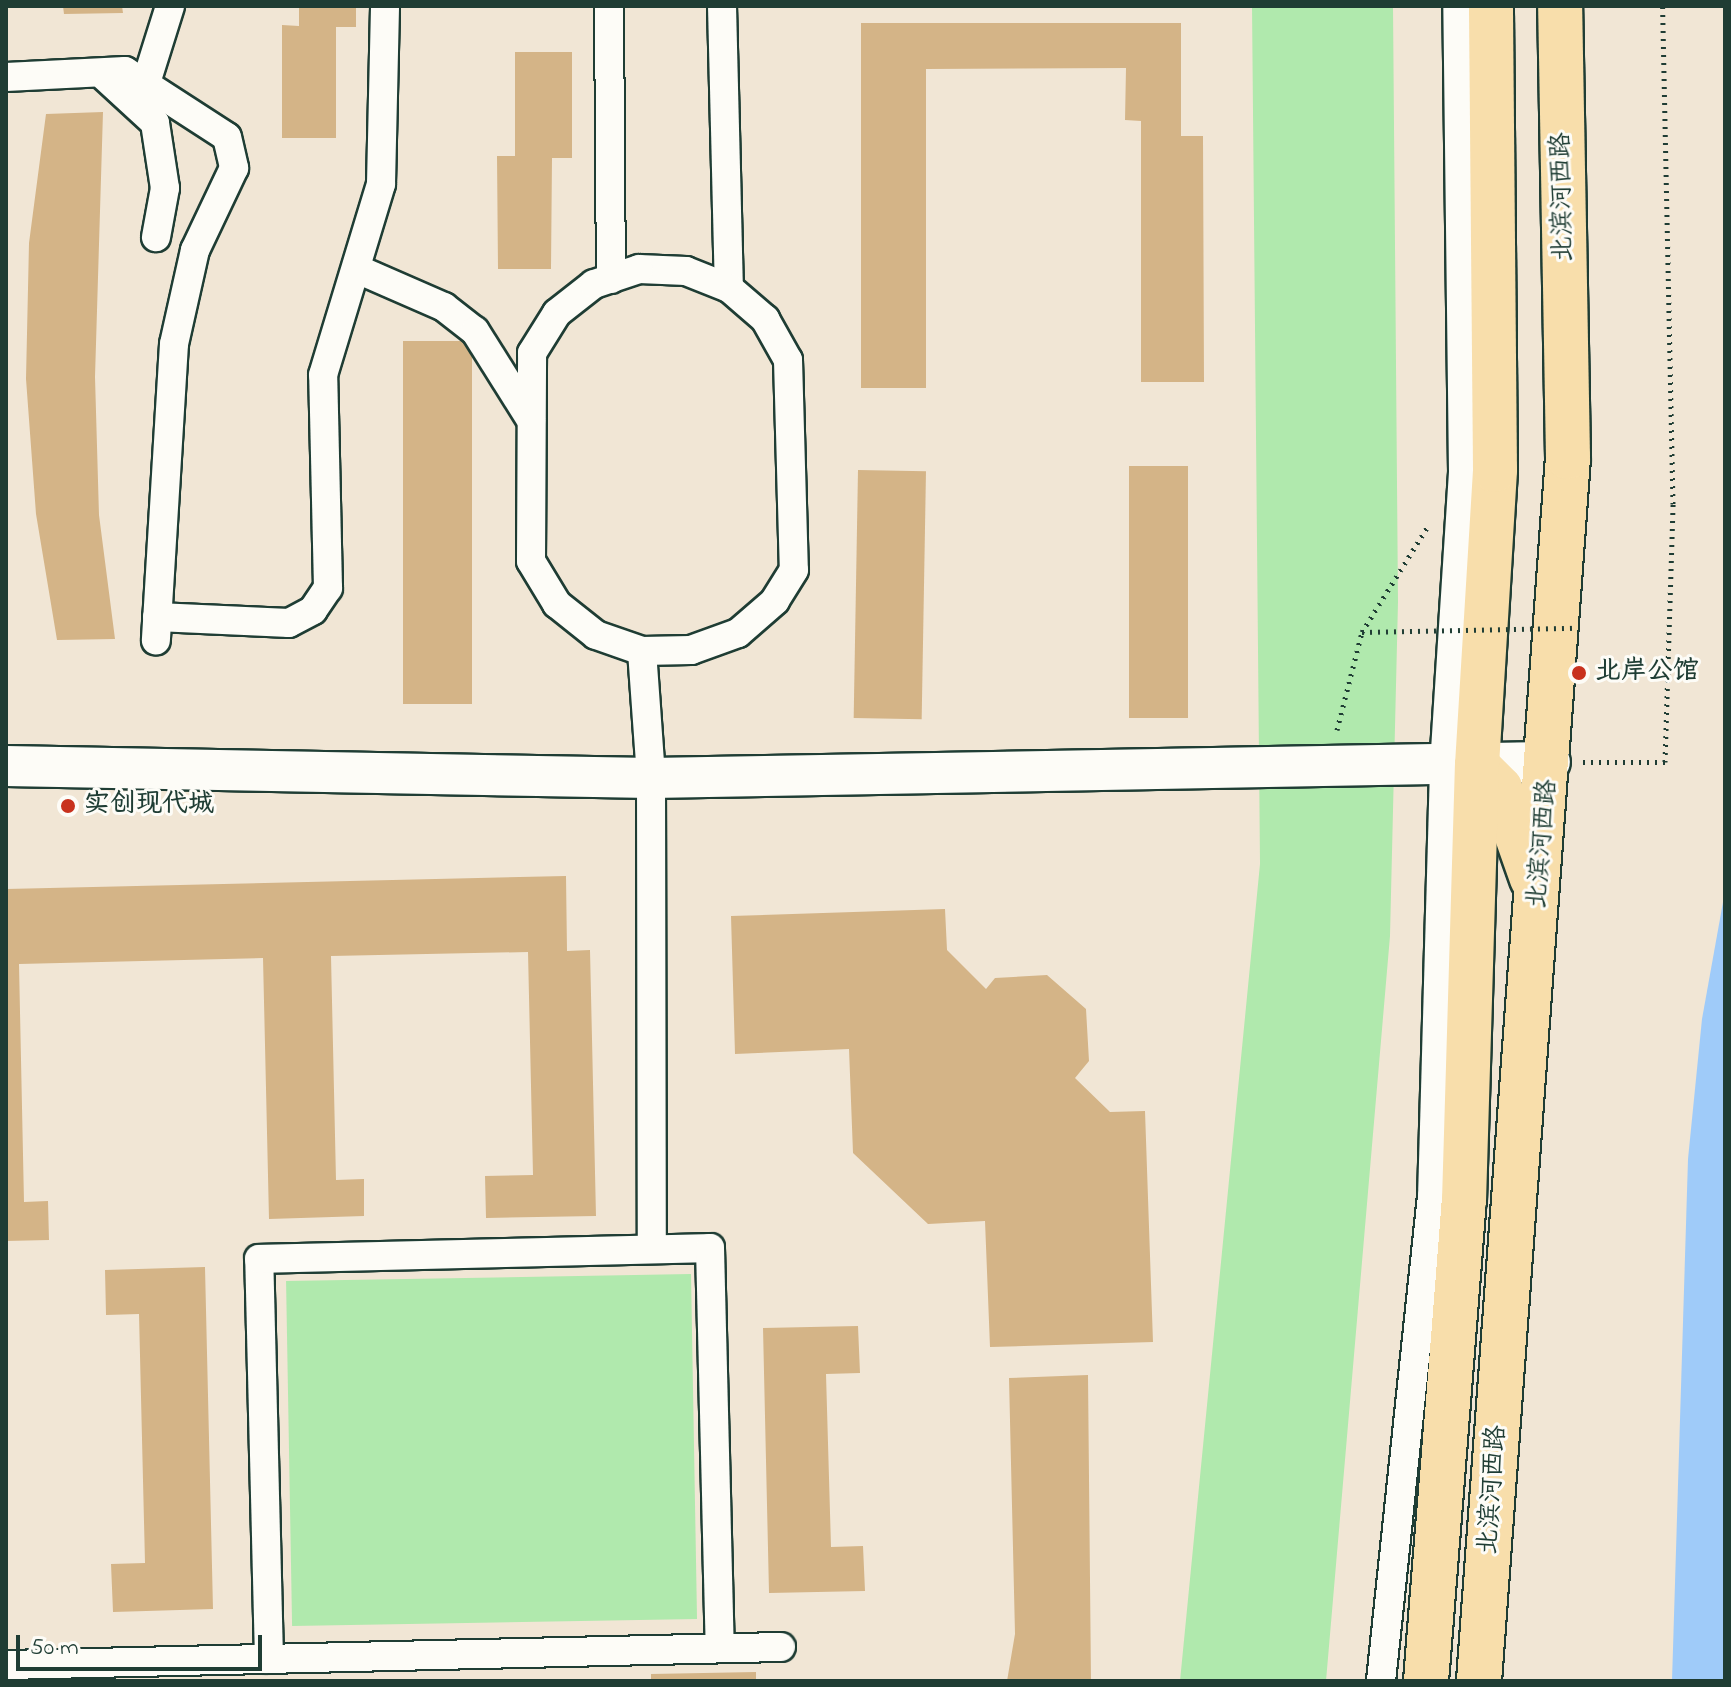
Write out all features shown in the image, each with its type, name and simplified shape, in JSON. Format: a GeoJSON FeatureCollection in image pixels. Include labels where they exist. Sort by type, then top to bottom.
{"type":"FeatureCollection","features":[{"type":"Feature","properties":{"kind":"main road","name":"北滨河西路"},"geometry":{"type":"LineString","coordinates":[[1426,1681],[1464,1201],[1460,765],[1495,470],[1491,6]]}},
{"type":"Feature","properties":{"kind":"main road","name":"北滨河西路"},"geometry":{"type":"LineString","coordinates":[[1479,1681],[1550,762],[1568,457],[1560,6]]}},
{"type":"Feature","properties":{"kind":"main road"},"geometry":{"type":"LineString","coordinates":[[1460,765],[1500,788],[1526,852],[1538,914]]}},
{"type":"Feature","properties":{"kind":"street"},"geometry":{"type":"LineString","coordinates":[[145,86],[170,6]]}},
{"type":"Feature","properties":{"kind":"street"},"geometry":{"type":"LineString","coordinates":[[6,77],[105,77],[125,71],[227,137],[234,168],[195,250],[174,344],[156,628],[289,623],[313,610],[328,588],[323,375],[381,184],[385,6]]}},
{"type":"Feature","properties":{"kind":"street"},"geometry":{"type":"LineString","coordinates":[[609,6],[611,279]]}},
{"type":"Feature","properties":{"kind":"street"},"geometry":{"type":"LineString","coordinates":[[722,6],[729,288]]}},
{"type":"Feature","properties":{"kind":"street"},"geometry":{"type":"LineString","coordinates":[[1381,1681],[1432,1198],[1460,765],[1463,471],[1457,6]]}},
{"type":"Feature","properties":{"kind":"street"},"geometry":{"type":"LineString","coordinates":[[105,77],[155,123],[165,188],[156,237]]}},
{"type":"Feature","properties":{"kind":"street"},"geometry":{"type":"LineString","coordinates":[[357,269],[444,307],[475,331],[531,421]]}},
{"type":"Feature","properties":{"kind":"street"},"geometry":{"type":"LineString","coordinates":[[639,269],[686,271],[729,288],[765,319],[788,360],[794,570],[775,601],[738,633],[691,650],[642,651],[596,635],[557,604],[531,561],[532,353],[557,313],[611,279],[639,269]]}},
{"type":"Feature","properties":{"kind":"street"},"geometry":{"type":"LineString","coordinates":[[642,651],[651,778],[652,1249]]}},
{"type":"Feature","properties":{"kind":"street"},"geometry":{"type":"LineString","coordinates":[[6,766],[651,778],[1327,771],[1550,762]]}},
{"type":"Feature","properties":{"kind":"street"},"geometry":{"type":"LineString","coordinates":[[269,1659],[259,1259],[652,1249],[710,1248],[720,1648]]}},
{"type":"Feature","properties":{"kind":"street"},"geometry":{"type":"LineString","coordinates":[[6,1665],[781,1647]]}},
{"type":"Feature","properties":{"kind":"path"},"geometry":{"type":"LineString","coordinates":[[1550,762],[1665,762],[1673,504],[1663,6]]}},
{"type":"Feature","properties":{"kind":"path"},"geometry":{"type":"LineString","coordinates":[[1327,771],[1362,632],[1463,471]]}},
{"type":"Feature","properties":{"kind":"path"},"geometry":{"type":"LineString","coordinates":[[1362,632],[1578,628]]}},
{"type":"Feature","properties":{"kind":"green space"},"geometry":{"type":"Polygon","coordinates":[[[1252,6],[1393,6],[1398,602],[1390,936],[1326,1681],[1180,1681],[1260,864],[1252,6]]]}},
{"type":"Feature","properties":{"kind":"green space"},"geometry":{"type":"Polygon","coordinates":[[[691,1274],[697,1619],[292,1626],[286,1281],[691,1274]]]}},
{"type":"Feature","properties":{"kind":"water"},"geometry":{"type":"Polygon","coordinates":[[[1725,891],[1725,1681],[1672,1681],[1688,1159],[1702,1019],[1725,891]]]}},
{"type":"Feature","properties":{"kind":"building"},"geometry":{"type":"Polygon","coordinates":[[[63,6],[122,6],[123,13],[64,14],[63,6]]]}},
{"type":"Feature","properties":{"kind":"building"},"geometry":{"type":"Polygon","coordinates":[[[299,6],[356,6],[356,27],[336,27],[336,138],[282,138],[282,25],[299,26],[299,6]]]}},
{"type":"Feature","properties":{"kind":"building"},"geometry":{"type":"Polygon","coordinates":[[[861,23],[1181,23],[1181,136],[1203,136],[1204,382],[1141,382],[1141,121],[1125,120],[1126,68],[926,69],[926,388],[861,388],[861,23]]]}},
{"type":"Feature","properties":{"kind":"building"},"geometry":{"type":"Polygon","coordinates":[[[515,52],[572,52],[572,158],[552,158],[551,269],[498,269],[497,156],[515,156],[515,52]]]}},
{"type":"Feature","properties":{"kind":"building"},"geometry":{"type":"Polygon","coordinates":[[[103,112],[95,377],[99,515],[115,639],[57,640],[36,514],[26,379],[29,243],[46,114],[103,112]]]}},
{"type":"Feature","properties":{"kind":"building"},"geometry":{"type":"Polygon","coordinates":[[[403,341],[472,341],[472,704],[403,704],[403,341]]]}},
{"type":"Feature","properties":{"kind":"building"},"geometry":{"type":"Polygon","coordinates":[[[1129,466],[1188,466],[1188,718],[1129,718],[1129,466]]]}},
{"type":"Feature","properties":{"kind":"building"},"geometry":{"type":"Polygon","coordinates":[[[858,470],[926,471],[922,719],[854,718],[858,470]]]}},
{"type":"Feature","properties":{"kind":"building"},"geometry":{"type":"Polygon","coordinates":[[[566,876],[567,951],[590,950],[596,1216],[486,1218],[485,1176],[533,1175],[528,952],[331,956],[336,1180],[364,1179],[364,1216],[269,1219],[263,958],[19,964],[24,1202],[48,1201],[49,1240],[6,1241],[6,889],[566,876]]]}},
{"type":"Feature","properties":{"kind":"building"},"geometry":{"type":"Polygon","coordinates":[[[945,909],[947,950],[986,989],[995,978],[1047,975],[1086,1009],[1089,1061],[1075,1078],[1110,1112],[1145,1111],[1153,1342],[990,1347],[985,1221],[928,1224],[853,1153],[849,1049],[735,1054],[731,916],[945,909]]]}},
{"type":"Feature","properties":{"kind":"building"},"geometry":{"type":"Polygon","coordinates":[[[205,1267],[213,1609],[113,1612],[111,1564],[145,1563],[139,1314],[106,1315],[105,1270],[205,1267]]]}},
{"type":"Feature","properties":{"kind":"building"},"geometry":{"type":"Polygon","coordinates":[[[858,1326],[860,1373],[826,1374],[831,1547],[863,1546],[865,1591],[769,1593],[763,1328],[858,1326]]]}},
{"type":"Feature","properties":{"kind":"building"},"geometry":{"type":"Polygon","coordinates":[[[1088,1375],[1091,1681],[1007,1681],[1015,1634],[1009,1378],[1088,1375]]]}},
{"type":"Feature","properties":{"kind":"building"},"geometry":{"type":"Polygon","coordinates":[[[756,1672],[756,1681],[651,1681],[651,1674],[756,1672]]]}},
{"type":"Feature","properties":{"kind":"place","name":"北岸公馆"},"geometry":{"type":"Point","coordinates":[1579,673]}},
{"type":"Feature","properties":{"kind":"place","name":"实创现代城"},"geometry":{"type":"Point","coordinates":[68,806]}}]}
